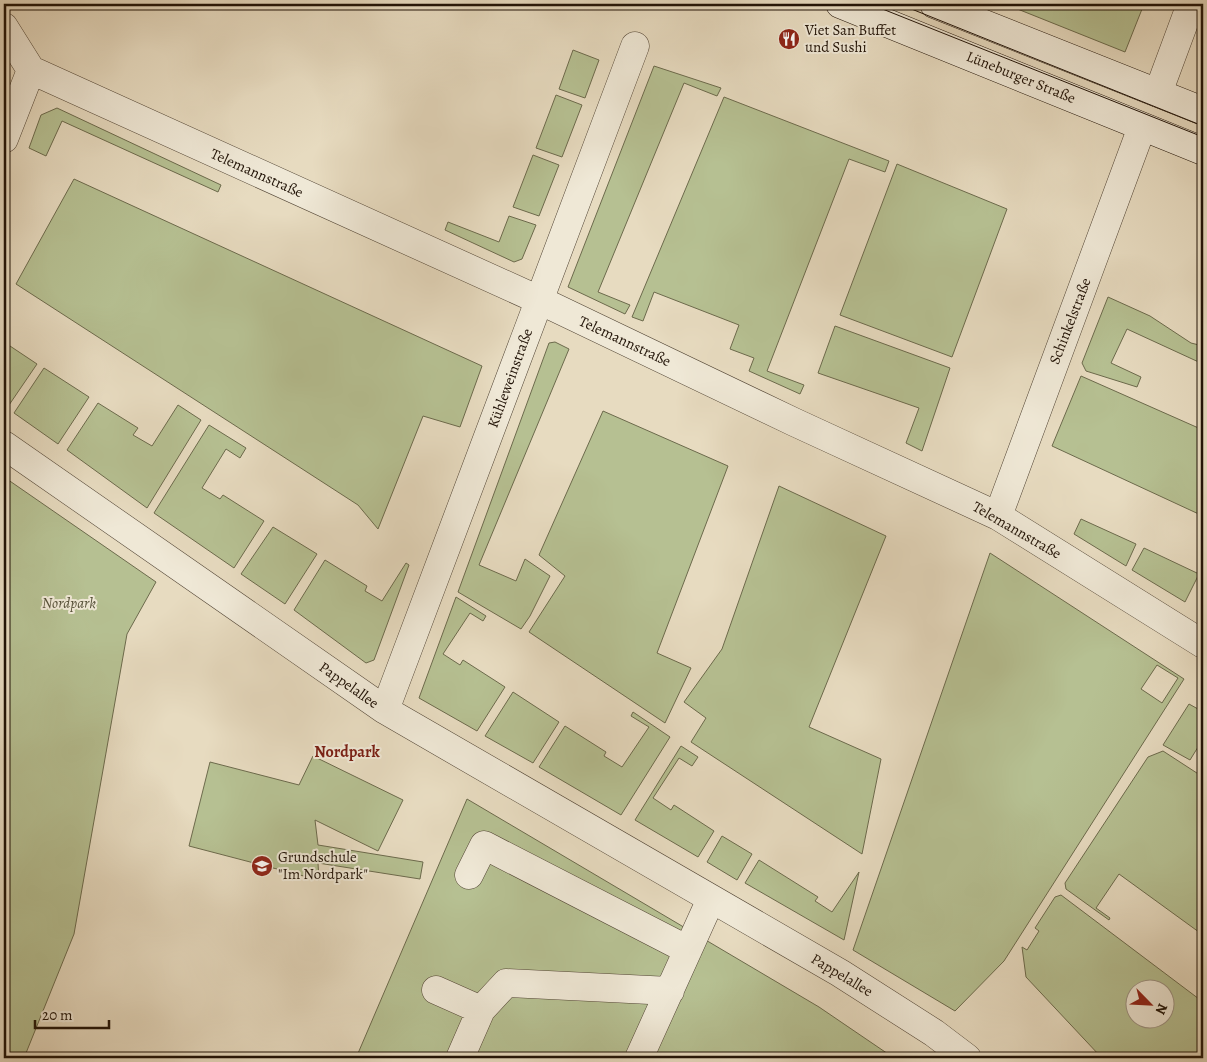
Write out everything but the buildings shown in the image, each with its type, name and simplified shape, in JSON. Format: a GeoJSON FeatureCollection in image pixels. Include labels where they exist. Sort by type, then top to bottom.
{"type":"FeatureCollection","features":[{"type":"Feature","properties":{"kind":"street","name":"Lüneburger Straße"},"geometry":{"type":"LineString","coordinates":[[840,4],[1203,151]]}},
{"type":"Feature","properties":{"kind":"street"},"geometry":{"type":"LineString","coordinates":[[934,4],[1203,112]]}},
{"type":"Feature","properties":{"kind":"street"},"geometry":{"type":"LineString","coordinates":[[1158,93],[1191,4]]}},
{"type":"Feature","properties":{"kind":"street"},"geometry":{"type":"LineString","coordinates":[[4,27],[30,70],[4,138]]}},
{"type":"Feature","properties":{"kind":"street","name":"Kühleweinstraße"},"geometry":{"type":"LineString","coordinates":[[385,710],[635,46]]}},
{"type":"Feature","properties":{"kind":"street","name":"Telemannstraße"},"geometry":{"type":"LineString","coordinates":[[30,70],[539,300],[794,422],[998,516],[1203,644]]}},
{"type":"Feature","properties":{"kind":"street","name":"Schinkelstraße"},"geometry":{"type":"LineString","coordinates":[[998,516],[1142,127]]}},
{"type":"Feature","properties":{"kind":"street","name":"Pappelallee"},"geometry":{"type":"LineString","coordinates":[[4,445],[385,710],[888,1002],[967,1058]]}},
{"type":"Feature","properties":{"kind":"street"},"geometry":{"type":"LineString","coordinates":[[469,875],[484,845],[688,950]]}},
{"type":"Feature","properties":{"kind":"street"},"geometry":{"type":"LineString","coordinates":[[639,1058],[711,899]]}},
{"type":"Feature","properties":{"kind":"street"},"geometry":{"type":"LineString","coordinates":[[460,1058],[481,1010],[506,983],[670,991]]}},
{"type":"Feature","properties":{"kind":"street"},"geometry":{"type":"LineString","coordinates":[[436,990],[481,1010]]}},
{"type":"Feature","properties":{"kind":"green space"},"geometry":{"type":"Polygon","coordinates":[[[1005,4],[1144,4],[1125,52],[1005,4]]]}},
{"type":"Feature","properties":{"kind":"green space"},"geometry":{"type":"Polygon","coordinates":[[[573,50],[599,60],[585,98],[559,89],[573,50]]]}},
{"type":"Feature","properties":{"kind":"green space"},"geometry":{"type":"Polygon","coordinates":[[[654,66],[721,88],[717,96],[684,83],[598,292],[630,305],[625,314],[568,287],[654,66]]]}},
{"type":"Feature","properties":{"kind":"green space"},"geometry":{"type":"Polygon","coordinates":[[[556,95],[582,105],[562,157],[536,148],[556,95]]]}},
{"type":"Feature","properties":{"kind":"green space"},"geometry":{"type":"Polygon","coordinates":[[[724,97],[889,161],[885,172],[849,159],[767,371],[804,385],[800,394],[749,371],[754,358],[730,349],[739,325],[654,292],[643,321],[632,317],[724,97]]]}},
{"type":"Feature","properties":{"kind":"green space"},"geometry":{"type":"Polygon","coordinates":[[[57,108],[221,185],[218,192],[62,121],[46,156],[29,148],[41,115],[57,108]]]}},
{"type":"Feature","properties":{"kind":"green space"},"geometry":{"type":"Polygon","coordinates":[[[533,155],[559,165],[539,216],[513,207],[533,155]]]}},
{"type":"Feature","properties":{"kind":"green space"},"geometry":{"type":"Polygon","coordinates":[[[897,164],[1007,209],[952,357],[840,315],[897,164]]]}},
{"type":"Feature","properties":{"kind":"green space"},"geometry":{"type":"Polygon","coordinates":[[[74,179],[482,366],[460,427],[423,416],[378,529],[358,505],[16,284],[74,179]]]}},
{"type":"Feature","properties":{"kind":"green space"},"geometry":{"type":"Polygon","coordinates":[[[509,216],[536,225],[522,259],[514,262],[445,230],[448,222],[499,242],[509,216]]]}},
{"type":"Feature","properties":{"kind":"green space"},"geometry":{"type":"Polygon","coordinates":[[[1108,297],[1150,316],[1191,343],[1203,346],[1203,364],[1127,329],[1111,363],[1141,377],[1137,387],[1086,371],[1082,363],[1108,297]]]}},
{"type":"Feature","properties":{"kind":"green space"},"geometry":{"type":"Polygon","coordinates":[[[835,326],[950,368],[922,451],[906,443],[919,408],[818,373],[835,326]]]}},
{"type":"Feature","properties":{"kind":"green space"},"geometry":{"type":"Polygon","coordinates":[[[4,342],[37,364],[7,408],[4,406],[4,342]]]}},
{"type":"Feature","properties":{"kind":"green space"},"geometry":{"type":"Polygon","coordinates":[[[555,342],[569,349],[479,565],[516,581],[525,559],[550,576],[530,616],[521,629],[458,592],[549,343],[555,342]]]}},
{"type":"Feature","properties":{"kind":"green space"},"geometry":{"type":"Polygon","coordinates":[[[44,368],[89,397],[58,444],[14,413],[44,368]]]}},
{"type":"Feature","properties":{"kind":"green space"},"geometry":{"type":"Polygon","coordinates":[[[1081,376],[1203,430],[1203,516],[1052,446],[1081,376]]]}},
{"type":"Feature","properties":{"kind":"green space"},"geometry":{"type":"Polygon","coordinates":[[[98,403],[138,428],[133,435],[152,446],[178,405],[201,420],[147,508],[67,450],[98,403]]]}},
{"type":"Feature","properties":{"kind":"green space"},"geometry":{"type":"Polygon","coordinates":[[[603,411],[728,466],[657,653],[691,668],[665,723],[529,632],[565,576],[539,555],[603,411]]]}},
{"type":"Feature","properties":{"kind":"green space"},"geometry":{"type":"Polygon","coordinates":[[[209,425],[246,448],[240,458],[226,449],[202,488],[220,499],[223,495],[264,521],[234,568],[154,513],[209,425]]]}},
{"type":"Feature","properties":{"kind":"green space","name":"Nordpark"},"geometry":{"type":"Polygon","coordinates":[[[4,477],[156,582],[127,634],[74,934],[24,1058],[4,1058],[4,477]]]}},
{"type":"Feature","properties":{"kind":"green space"},"geometry":{"type":"Polygon","coordinates":[[[779,486],[886,536],[809,727],[881,759],[862,854],[691,742],[706,718],[684,702],[722,649],[779,486]]]}},
{"type":"Feature","properties":{"kind":"green space"},"geometry":{"type":"Polygon","coordinates":[[[1081,519],[1136,544],[1126,566],[1074,534],[1081,519]]]}},
{"type":"Feature","properties":{"kind":"green space"},"geometry":{"type":"Polygon","coordinates":[[[273,527],[317,554],[285,604],[241,574],[273,527]]]}},
{"type":"Feature","properties":{"kind":"green space"},"geometry":{"type":"Polygon","coordinates":[[[1144,548],[1199,574],[1185,602],[1132,570],[1144,548]]]}},
{"type":"Feature","properties":{"kind":"green space"},"geometry":{"type":"Polygon","coordinates":[[[990,553],[1184,679],[1004,961],[955,1011],[853,950],[990,553]],[[1157,665],[1141,689],[1162,703],[1178,678],[1157,665]]]}},
{"type":"Feature","properties":{"kind":"green space"},"geometry":{"type":"Polygon","coordinates":[[[325,560],[367,586],[365,591],[382,601],[406,563],[409,565],[374,660],[366,663],[294,610],[325,560]]]}},
{"type":"Feature","properties":{"kind":"green space"},"geometry":{"type":"Polygon","coordinates":[[[456,597],[486,616],[483,621],[470,613],[443,654],[460,665],[463,660],[505,687],[477,731],[419,698],[456,597]]]}},
{"type":"Feature","properties":{"kind":"green space"},"geometry":{"type":"Polygon","coordinates":[[[513,692],[559,722],[533,763],[485,736],[513,692]]]}},
{"type":"Feature","properties":{"kind":"green space"},"geometry":{"type":"Polygon","coordinates":[[[1203,702],[1203,739],[1190,760],[1163,745],[1189,704],[1198,709],[1203,702]]]}},
{"type":"Feature","properties":{"kind":"green space"},"geometry":{"type":"Polygon","coordinates":[[[633,712],[670,737],[621,815],[539,767],[565,726],[606,752],[604,756],[622,767],[649,727],[631,716],[633,712]]]}},
{"type":"Feature","properties":{"kind":"green space"},"geometry":{"type":"Polygon","coordinates":[[[681,746],[698,757],[692,766],[679,758],[653,798],[671,810],[674,805],[714,831],[698,857],[635,820],[681,746]]]}},
{"type":"Feature","properties":{"kind":"green space"},"geometry":{"type":"Polygon","coordinates":[[[1163,751],[1203,777],[1203,935],[1119,874],[1096,908],[1110,918],[1109,920],[1066,889],[1065,883],[1148,757],[1163,751]]]}},
{"type":"Feature","properties":{"kind":"green space"},"geometry":{"type":"Polygon","coordinates":[[[313,756],[403,800],[378,851],[315,820],[318,845],[423,862],[420,879],[318,863],[319,880],[189,846],[210,762],[299,785],[313,756]]]}},
{"type":"Feature","properties":{"kind":"green space"},"geometry":{"type":"Polygon","coordinates":[[[467,799],[819,1007],[894,1058],[356,1058],[467,799]]]}},
{"type":"Feature","properties":{"kind":"green space"},"geometry":{"type":"Polygon","coordinates":[[[722,836],[752,854],[737,880],[707,862],[722,836]]]}},
{"type":"Feature","properties":{"kind":"green space"},"geometry":{"type":"Polygon","coordinates":[[[759,860],[818,897],[815,901],[832,912],[859,872],[844,940],[745,883],[759,860]]]}},
{"type":"Feature","properties":{"kind":"green space"},"geometry":{"type":"Polygon","coordinates":[[[1061,895],[1174,980],[1124,980],[1124,1030],[1174,1030],[1174,980],[1203,1002],[1203,1058],[1098,1058],[1100,1056],[1026,977],[1022,947],[1027,950],[1039,931],[1035,928],[1055,897],[1061,895]]]}},
{"type":"Feature","properties":{"kind":"tram line"},"geometry":{"type":"LineString","coordinates":[[870,4],[1203,137]]}},
{"type":"Feature","properties":{"kind":"tram line"},"geometry":{"type":"LineString","coordinates":[[899,4],[1203,126]]}},
{"type":"Feature","properties":{"kind":"place","name":"Viet San Buffet und Sushi"},"geometry":{"type":"Point","coordinates":[789,39]}},
{"type":"Feature","properties":{"kind":"place","name":"Grundschule \"Im Nordpark\""},"geometry":{"type":"Point","coordinates":[262,866]}},
{"type":"Feature","properties":{"kind":"district","name":"Nordpark"},"geometry":{"type":"Point","coordinates":[347,752]}}]}
